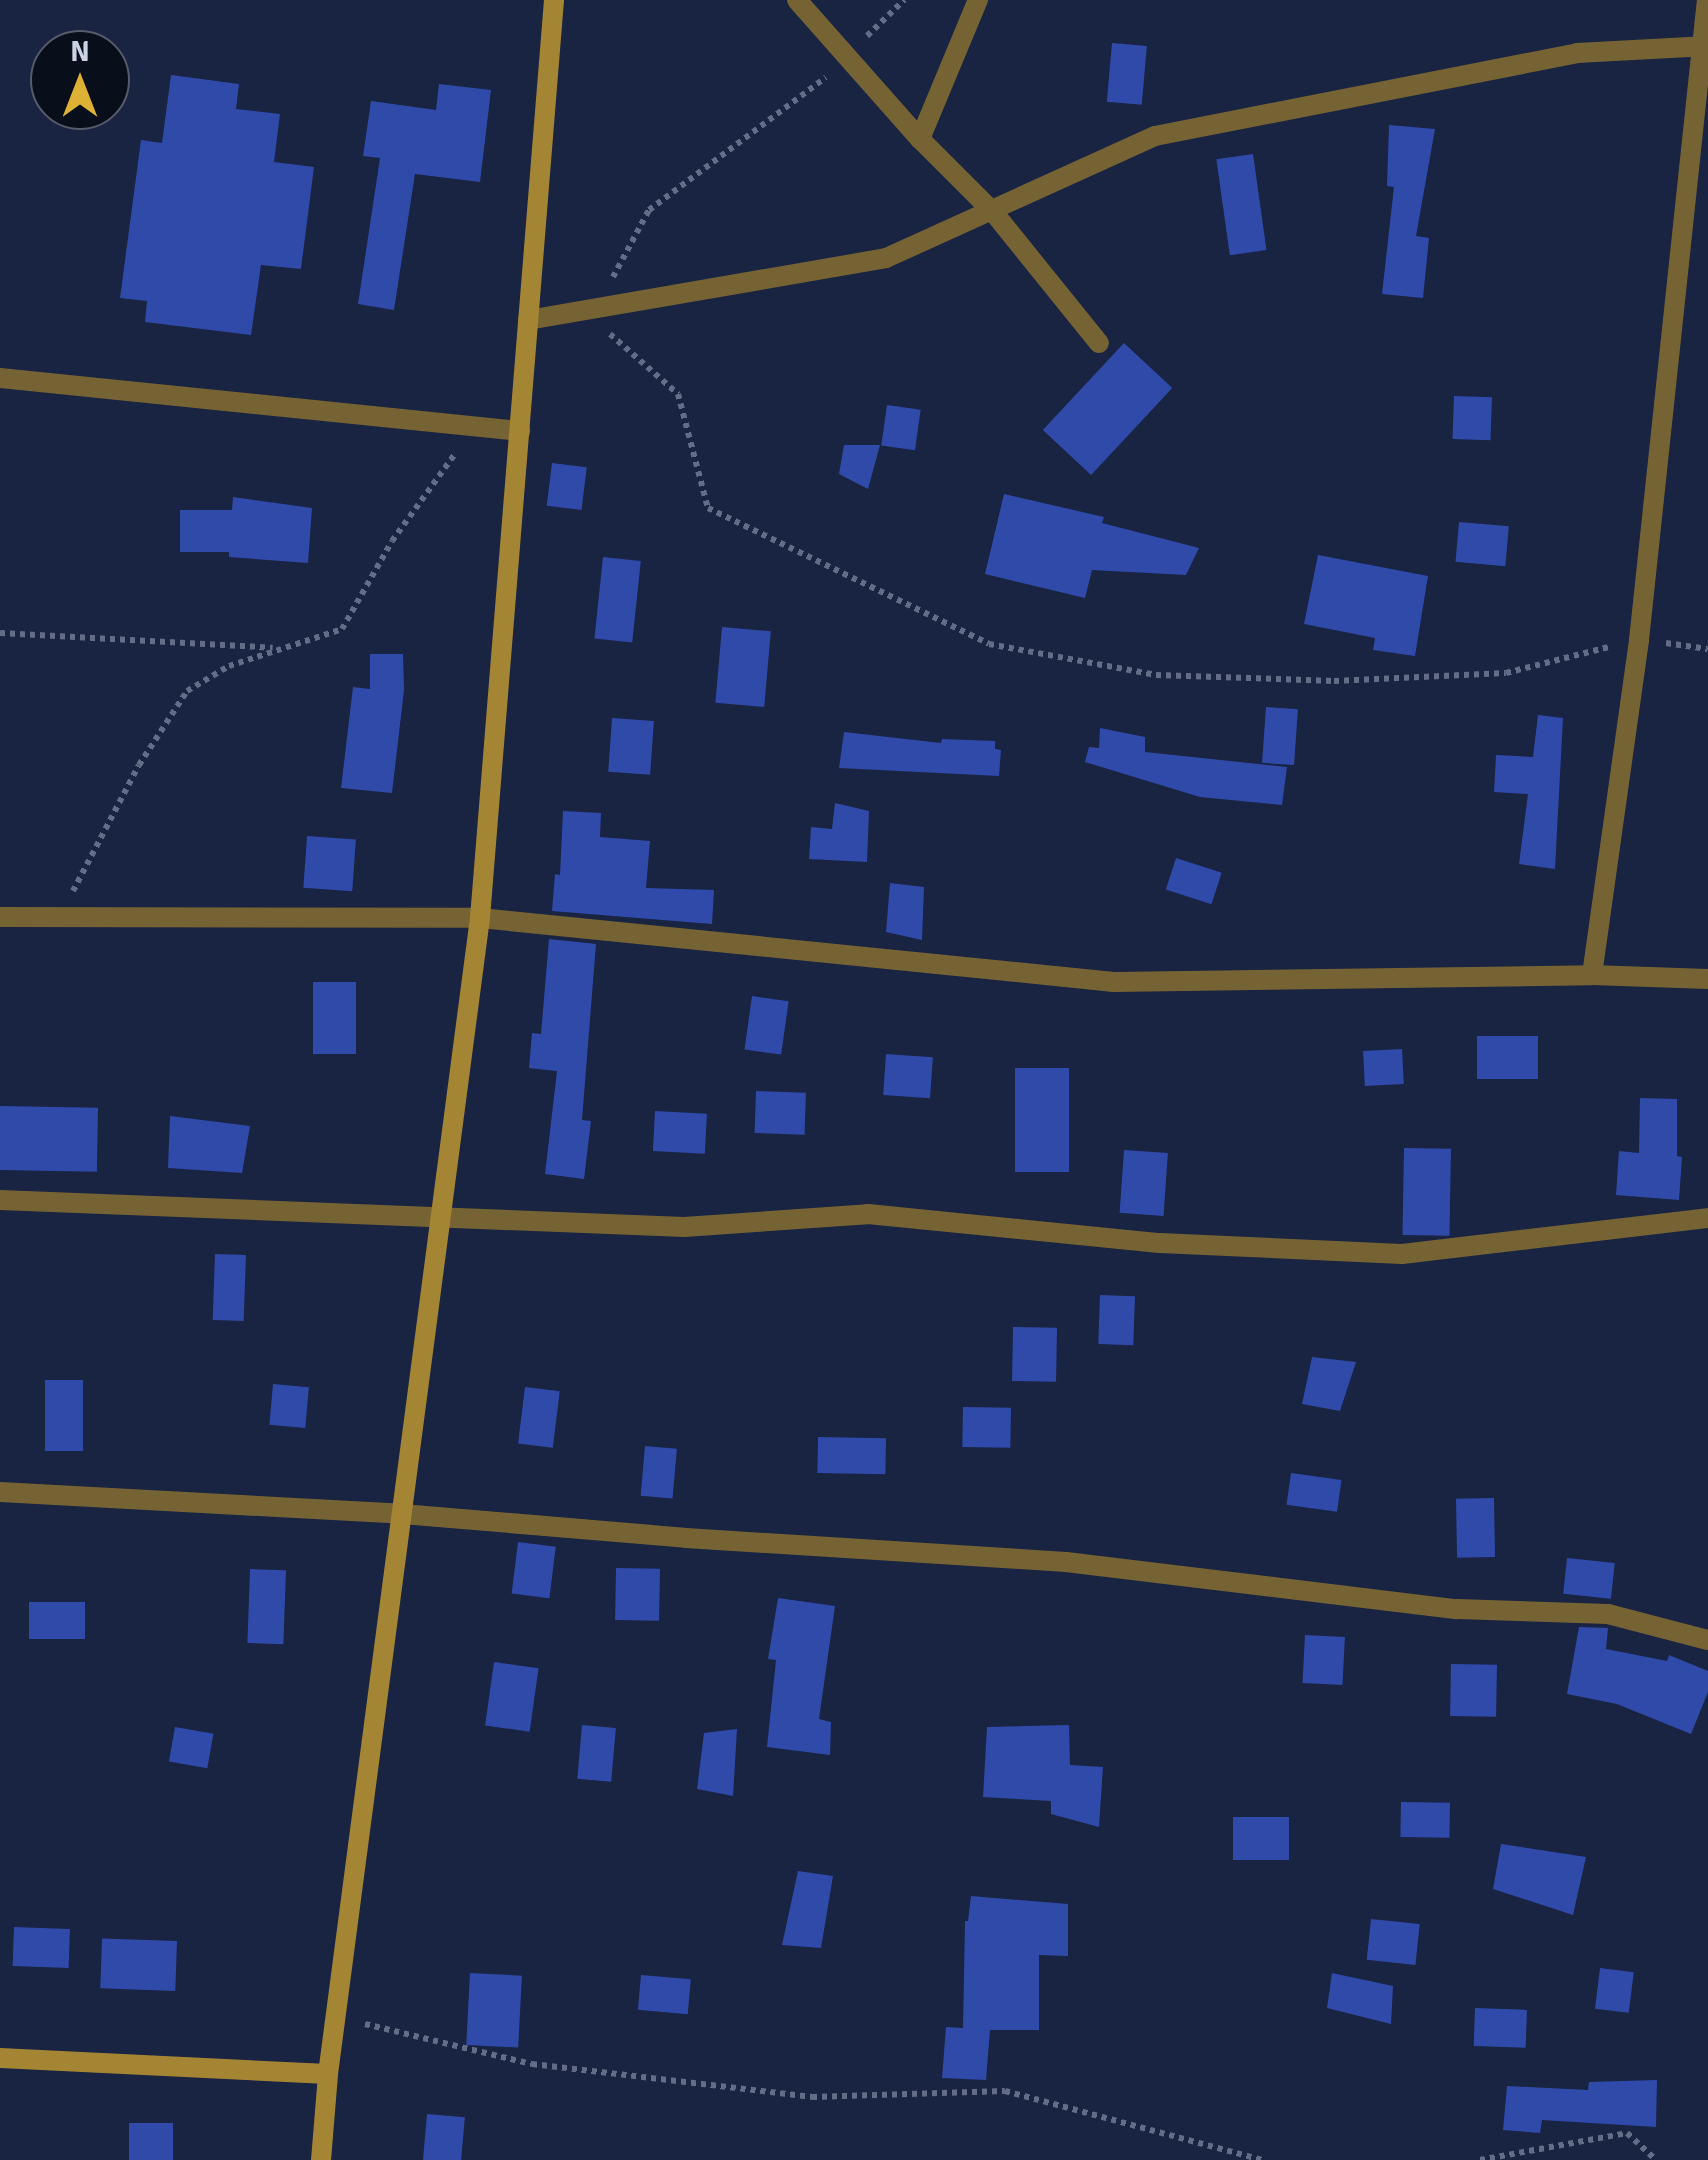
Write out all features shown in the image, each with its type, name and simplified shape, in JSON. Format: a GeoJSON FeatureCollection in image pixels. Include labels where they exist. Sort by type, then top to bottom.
{"type":"FeatureCollection","features":[{"type":"Feature","properties":{"kind":"street"},"geometry":{"type":"LineString","coordinates":[[321,2160],[328,2074],[480,918],[554,0]]}},
{"type":"Feature","properties":{"kind":"street"},"geometry":{"type":"LineString","coordinates":[[797,0],[920,140],[994,213],[1098,343]]}},
{"type":"Feature","properties":{"kind":"street"},"geometry":{"type":"LineString","coordinates":[[920,140],[978,0]]}},
{"type":"Feature","properties":{"kind":"street"},"geometry":{"type":"LineString","coordinates":[[1592,975],[1639,640],[1706,46],[1707,0]]}},
{"type":"Feature","properties":{"kind":"street"},"geometry":{"type":"LineString","coordinates":[[528,320],[886,258],[994,213],[1155,136],[1578,52],[1706,46]]}},
{"type":"Feature","properties":{"kind":"street"},"geometry":{"type":"LineString","coordinates":[[0,378],[520,431]]}},
{"type":"Feature","properties":{"kind":"street"},"geometry":{"type":"LineString","coordinates":[[0,917],[480,918],[1114,982],[1592,975],[1708,979]]}},
{"type":"Feature","properties":{"kind":"street"},"geometry":{"type":"LineString","coordinates":[[0,1200],[684,1226],[868,1214],[1160,1243],[1402,1254],[1708,1218]]}},
{"type":"Feature","properties":{"kind":"street"},"geometry":{"type":"LineString","coordinates":[[0,1492],[402,1514],[686,1538],[1066,1562],[1457,1609],[1608,1614],[1708,1640]]}},
{"type":"Feature","properties":{"kind":"street"},"geometry":{"type":"LineString","coordinates":[[0,2058],[328,2074]]}},
{"type":"Feature","properties":{"kind":"path"},"geometry":{"type":"LineString","coordinates":[[762,125],[650,210],[612,280],[582,310],[678,394],[708,508],[989,644],[1156,675],[1334,681],[1506,673],[1639,640],[1708,649]]}},
{"type":"Feature","properties":{"kind":"path"},"geometry":{"type":"LineString","coordinates":[[74,917],[73,889],[139,766],[187,691],[229,666],[342,629],[392,540],[476,426]]}},
{"type":"Feature","properties":{"kind":"path"},"geometry":{"type":"LineString","coordinates":[[0,633],[277,648]]}},
{"type":"Feature","properties":{"kind":"path"},"geometry":{"type":"LineString","coordinates":[[336,2016],[532,2064],[793,2095],[1005,2091],[1263,2160]]}},
{"type":"Feature","properties":{"kind":"path"},"geometry":{"type":"LineString","coordinates":[[1480,2160],[1627,2133],[1656,2160]]}},
{"type":"Feature","properties":{"kind":"building"},"geometry":{"type":"Polygon","coordinates":[[[1112,43],[1147,46],[1142,105],[1107,102],[1112,43]]]}},
{"type":"Feature","properties":{"kind":"building"},"geometry":{"type":"Polygon","coordinates":[[[171,75],[239,84],[236,109],[280,114],[274,162],[314,167],[301,269],[261,265],[251,335],[145,322],[147,301],[120,298],[141,140],[162,143],[171,75]]]}},
{"type":"Feature","properties":{"kind":"building"},"geometry":{"type":"Polygon","coordinates":[[[439,84],[491,90],[480,182],[415,174],[394,310],[358,304],[380,158],[363,156],[371,101],[436,110],[439,84]]]}},
{"type":"Feature","properties":{"kind":"building"},"geometry":{"type":"Polygon","coordinates":[[[1389,125],[1435,129],[1416,236],[1429,238],[1423,298],[1382,294],[1394,187],[1387,186],[1389,125]]]}},
{"type":"Feature","properties":{"kind":"building"},"geometry":{"type":"Polygon","coordinates":[[[1253,154],[1266,250],[1230,255],[1216,159],[1253,154]]]}},
{"type":"Feature","properties":{"kind":"building"},"geometry":{"type":"Polygon","coordinates":[[[1124,343],[1172,388],[1091,475],[1043,430],[1124,343]]]}},
{"type":"Feature","properties":{"kind":"building"},"geometry":{"type":"Polygon","coordinates":[[[1454,396],[1492,397],[1490,440],[1452,439],[1454,396]]]}},
{"type":"Feature","properties":{"kind":"building"},"geometry":{"type":"Polygon","coordinates":[[[887,405],[921,410],[915,450],[881,446],[887,405]]]}},
{"type":"Feature","properties":{"kind":"building"},"geometry":{"type":"Polygon","coordinates":[[[844,445],[880,445],[868,489],[839,474],[844,445]]]}},
{"type":"Feature","properties":{"kind":"building"},"geometry":{"type":"Polygon","coordinates":[[[552,463],[587,467],[581,510],[547,506],[552,463]]]}},
{"type":"Feature","properties":{"kind":"building"},"geometry":{"type":"Polygon","coordinates":[[[1004,494],[1104,517],[1102,523],[1199,548],[1186,575],[1092,570],[1085,598],[985,574],[1004,494]]]}},
{"type":"Feature","properties":{"kind":"building"},"geometry":{"type":"Polygon","coordinates":[[[233,497],[312,508],[308,563],[229,557],[229,552],[180,552],[180,510],[232,510],[233,497]]]}},
{"type":"Feature","properties":{"kind":"building"},"geometry":{"type":"Polygon","coordinates":[[[1459,522],[1509,526],[1505,566],[1456,562],[1459,522]]]}},
{"type":"Feature","properties":{"kind":"building"},"geometry":{"type":"Polygon","coordinates":[[[1318,555],[1428,576],[1415,656],[1373,650],[1375,638],[1304,624],[1318,555]]]}},
{"type":"Feature","properties":{"kind":"building"},"geometry":{"type":"Polygon","coordinates":[[[603,557],[641,561],[632,643],[594,639],[603,557]]]}},
{"type":"Feature","properties":{"kind":"building"},"geometry":{"type":"Polygon","coordinates":[[[722,627],[771,631],[764,707],[715,703],[722,627]]]}},
{"type":"Feature","properties":{"kind":"building"},"geometry":{"type":"Polygon","coordinates":[[[370,654],[403,654],[404,690],[392,793],[341,788],[353,687],[370,689],[370,654]]]}},
{"type":"Feature","properties":{"kind":"building"},"geometry":{"type":"Polygon","coordinates":[[[1266,707],[1298,709],[1294,765],[1262,763],[1266,707]]]}},
{"type":"Feature","properties":{"kind":"building"},"geometry":{"type":"Polygon","coordinates":[[[1538,715],[1563,718],[1555,869],[1519,864],[1528,794],[1494,792],[1496,755],[1533,757],[1538,715]]]}},
{"type":"Feature","properties":{"kind":"building"},"geometry":{"type":"Polygon","coordinates":[[[612,718],[654,721],[650,775],[608,772],[612,718]]]}},
{"type":"Feature","properties":{"kind":"building"},"geometry":{"type":"Polygon","coordinates":[[[1100,728],[1145,737],[1145,752],[1287,767],[1282,805],[1200,797],[1085,762],[1089,747],[1099,748],[1100,728]]]}},
{"type":"Feature","properties":{"kind":"building"},"geometry":{"type":"Polygon","coordinates":[[[844,732],[941,743],[942,739],[995,741],[995,749],[1001,750],[999,776],[839,768],[844,732]]]}},
{"type":"Feature","properties":{"kind":"building"},"geometry":{"type":"Polygon","coordinates":[[[835,803],[869,811],[867,862],[809,859],[811,827],[832,829],[835,803]]]}},
{"type":"Feature","properties":{"kind":"building"},"geometry":{"type":"Polygon","coordinates":[[[563,811],[601,813],[600,837],[650,841],[646,888],[714,890],[712,924],[552,911],[555,874],[560,875],[563,811]]]}},
{"type":"Feature","properties":{"kind":"building"},"geometry":{"type":"Polygon","coordinates":[[[307,836],[356,839],[352,891],[303,888],[307,836]]]}},
{"type":"Feature","properties":{"kind":"building"},"geometry":{"type":"Polygon","coordinates":[[[1176,858],[1222,873],[1211,904],[1166,889],[1176,858]]]}},
{"type":"Feature","properties":{"kind":"building"},"geometry":{"type":"Polygon","coordinates":[[[890,883],[924,887],[922,940],[886,932],[890,883]]]}},
{"type":"Feature","properties":{"kind":"building"},"geometry":{"type":"Polygon","coordinates":[[[549,939],[596,944],[582,1120],[591,1121],[584,1179],[545,1174],[557,1071],[529,1068],[532,1033],[541,1034],[549,939]]]}},
{"type":"Feature","properties":{"kind":"building"},"geometry":{"type":"Polygon","coordinates":[[[313,982],[356,982],[356,1054],[313,1054],[313,982]]]}},
{"type":"Feature","properties":{"kind":"building"},"geometry":{"type":"Polygon","coordinates":[[[752,996],[789,1001],[781,1055],[744,1049],[752,996]]]}},
{"type":"Feature","properties":{"kind":"building"},"geometry":{"type":"Polygon","coordinates":[[[1477,1036],[1538,1036],[1538,1079],[1477,1079],[1477,1036]]]}},
{"type":"Feature","properties":{"kind":"building"},"geometry":{"type":"Polygon","coordinates":[[[1402,1049],[1404,1084],[1365,1086],[1363,1051],[1402,1049]]]}},
{"type":"Feature","properties":{"kind":"building"},"geometry":{"type":"Polygon","coordinates":[[[886,1054],[933,1057],[930,1098],[883,1095],[886,1054]]]}},
{"type":"Feature","properties":{"kind":"building"},"geometry":{"type":"Polygon","coordinates":[[[1015,1068],[1069,1068],[1069,1172],[1015,1172],[1015,1068]]]}},
{"type":"Feature","properties":{"kind":"building"},"geometry":{"type":"Polygon","coordinates":[[[756,1091],[806,1093],[805,1135],[755,1133],[756,1091]]]}},
{"type":"Feature","properties":{"kind":"building"},"geometry":{"type":"Polygon","coordinates":[[[1640,1098],[1677,1099],[1677,1156],[1682,1157],[1679,1200],[1616,1195],[1619,1151],[1639,1153],[1640,1098]]]}},
{"type":"Feature","properties":{"kind":"building"},"geometry":{"type":"Polygon","coordinates":[[[0,1106],[98,1108],[97,1172],[0,1170],[0,1106]]]}},
{"type":"Feature","properties":{"kind":"building"},"geometry":{"type":"Polygon","coordinates":[[[655,1111],[707,1114],[705,1154],[653,1151],[655,1111]]]}},
{"type":"Feature","properties":{"kind":"building"},"geometry":{"type":"Polygon","coordinates":[[[170,1116],[250,1126],[242,1173],[168,1168],[170,1116]]]}},
{"type":"Feature","properties":{"kind":"building"},"geometry":{"type":"Polygon","coordinates":[[[1404,1148],[1451,1149],[1449,1236],[1402,1235],[1404,1148]]]}},
{"type":"Feature","properties":{"kind":"building"},"geometry":{"type":"Polygon","coordinates":[[[1124,1150],[1168,1153],[1163,1216],[1120,1213],[1124,1150]]]}},
{"type":"Feature","properties":{"kind":"building"},"geometry":{"type":"Polygon","coordinates":[[[215,1254],[246,1255],[244,1321],[213,1320],[215,1254]]]}},
{"type":"Feature","properties":{"kind":"building"},"geometry":{"type":"Polygon","coordinates":[[[1100,1295],[1135,1296],[1133,1345],[1098,1344],[1100,1295]]]}},
{"type":"Feature","properties":{"kind":"building"},"geometry":{"type":"Polygon","coordinates":[[[1013,1327],[1057,1328],[1056,1382],[1012,1381],[1013,1327]]]}},
{"type":"Feature","properties":{"kind":"building"},"geometry":{"type":"Polygon","coordinates":[[[1312,1357],[1356,1362],[1340,1411],[1302,1404],[1312,1357]]]}},
{"type":"Feature","properties":{"kind":"building"},"geometry":{"type":"Polygon","coordinates":[[[45,1380],[83,1380],[83,1451],[45,1451],[45,1380]]]}},
{"type":"Feature","properties":{"kind":"building"},"geometry":{"type":"Polygon","coordinates":[[[273,1384],[309,1387],[305,1428],[269,1425],[273,1384]]]}},
{"type":"Feature","properties":{"kind":"building"},"geometry":{"type":"Polygon","coordinates":[[[525,1387],[560,1391],[553,1448],[518,1444],[525,1387]]]}},
{"type":"Feature","properties":{"kind":"building"},"geometry":{"type":"Polygon","coordinates":[[[963,1407],[1011,1408],[1010,1448],[962,1447],[963,1407]]]}},
{"type":"Feature","properties":{"kind":"building"},"geometry":{"type":"Polygon","coordinates":[[[818,1437],[886,1438],[885,1474],[817,1473],[818,1437]]]}},
{"type":"Feature","properties":{"kind":"building"},"geometry":{"type":"Polygon","coordinates":[[[645,1446],[677,1449],[673,1499],[641,1496],[645,1446]]]}},
{"type":"Feature","properties":{"kind":"building"},"geometry":{"type":"Polygon","coordinates":[[[1291,1473],[1342,1480],[1337,1512],[1287,1505],[1291,1473]]]}},
{"type":"Feature","properties":{"kind":"building"},"geometry":{"type":"Polygon","coordinates":[[[1494,1498],[1495,1557],[1457,1558],[1456,1499],[1494,1498]]]}},
{"type":"Feature","properties":{"kind":"building"},"geometry":{"type":"Polygon","coordinates":[[[518,1542],[556,1547],[549,1598],[512,1594],[518,1542]]]}},
{"type":"Feature","properties":{"kind":"building"},"geometry":{"type":"Polygon","coordinates":[[[1567,1558],[1615,1563],[1611,1599],[1563,1594],[1567,1558]]]}},
{"type":"Feature","properties":{"kind":"building"},"geometry":{"type":"Polygon","coordinates":[[[616,1568],[660,1569],[659,1621],[615,1620],[616,1568]]]}},
{"type":"Feature","properties":{"kind":"building"},"geometry":{"type":"Polygon","coordinates":[[[250,1569],[286,1570],[283,1644],[247,1643],[250,1569]]]}},
{"type":"Feature","properties":{"kind":"building"},"geometry":{"type":"Polygon","coordinates":[[[778,1598],[835,1606],[819,1719],[831,1722],[830,1755],[767,1747],[776,1660],[768,1659],[778,1598]]]}},
{"type":"Feature","properties":{"kind":"building"},"geometry":{"type":"Polygon","coordinates":[[[29,1602],[85,1602],[85,1639],[29,1639],[29,1602]]]}},
{"type":"Feature","properties":{"kind":"building"},"geometry":{"type":"Polygon","coordinates":[[[1579,1627],[1608,1628],[1606,1649],[1667,1661],[1669,1655],[1708,1671],[1708,1692],[1691,1734],[1617,1704],[1567,1694],[1579,1627]]]}},
{"type":"Feature","properties":{"kind":"building"},"geometry":{"type":"Polygon","coordinates":[[[1305,1635],[1345,1637],[1342,1685],[1302,1683],[1305,1635]]]}},
{"type":"Feature","properties":{"kind":"building"},"geometry":{"type":"Polygon","coordinates":[[[494,1662],[539,1668],[530,1732],[485,1725],[494,1662]]]}},
{"type":"Feature","properties":{"kind":"building"},"geometry":{"type":"Polygon","coordinates":[[[1451,1664],[1497,1665],[1496,1717],[1450,1716],[1451,1664]]]}},
{"type":"Feature","properties":{"kind":"building"},"geometry":{"type":"Polygon","coordinates":[[[582,1725],[616,1728],[611,1782],[577,1779],[582,1725]]]}},
{"type":"Feature","properties":{"kind":"building"},"geometry":{"type":"Polygon","coordinates":[[[1069,1725],[1070,1765],[1103,1767],[1099,1827],[1051,1814],[1051,1801],[983,1797],[987,1727],[1069,1725]]]}},
{"type":"Feature","properties":{"kind":"building"},"geometry":{"type":"Polygon","coordinates":[[[175,1727],[213,1734],[207,1768],[169,1761],[175,1727]]]}},
{"type":"Feature","properties":{"kind":"building"},"geometry":{"type":"Polygon","coordinates":[[[737,1729],[733,1796],[697,1789],[704,1733],[737,1729]]]}},
{"type":"Feature","properties":{"kind":"building"},"geometry":{"type":"Polygon","coordinates":[[[1401,1802],[1450,1803],[1449,1838],[1400,1837],[1401,1802]]]}},
{"type":"Feature","properties":{"kind":"building"},"geometry":{"type":"Polygon","coordinates":[[[1233,1817],[1289,1817],[1289,1860],[1233,1860],[1233,1817]]]}},
{"type":"Feature","properties":{"kind":"building"},"geometry":{"type":"Polygon","coordinates":[[[1501,1844],[1586,1857],[1573,1915],[1493,1889],[1501,1844]]]}},
{"type":"Feature","properties":{"kind":"building"},"geometry":{"type":"Polygon","coordinates":[[[798,1871],[833,1876],[821,1948],[782,1945],[798,1871]]]}},
{"type":"Feature","properties":{"kind":"building"},"geometry":{"type":"Polygon","coordinates":[[[971,1896],[1068,1904],[1068,1956],[1039,1955],[1039,2030],[990,2030],[986,2080],[942,2078],[946,2027],[963,2028],[965,1921],[971,1896]]]}},
{"type":"Feature","properties":{"kind":"building"},"geometry":{"type":"Polygon","coordinates":[[[1371,1919],[1420,1924],[1415,1965],[1367,1960],[1371,1919]]]}},
{"type":"Feature","properties":{"kind":"building"},"geometry":{"type":"Polygon","coordinates":[[[14,1927],[70,1929],[69,1968],[13,1966],[14,1927]]]}},
{"type":"Feature","properties":{"kind":"building"},"geometry":{"type":"Polygon","coordinates":[[[102,1938],[177,1941],[175,1991],[100,1988],[102,1938]]]}},
{"type":"Feature","properties":{"kind":"building"},"geometry":{"type":"Polygon","coordinates":[[[1600,1968],[1634,1972],[1629,2013],[1595,2009],[1600,1968]]]}},
{"type":"Feature","properties":{"kind":"building"},"geometry":{"type":"Polygon","coordinates":[[[470,1973],[522,1976],[518,2048],[466,2045],[470,1973]]]}},
{"type":"Feature","properties":{"kind":"building"},"geometry":{"type":"Polygon","coordinates":[[[1332,1973],[1393,1986],[1391,2024],[1327,2008],[1332,1973]]]}},
{"type":"Feature","properties":{"kind":"building"},"geometry":{"type":"Polygon","coordinates":[[[641,1975],[691,1979],[688,2014],[638,2010],[641,1975]]]}},
{"type":"Feature","properties":{"kind":"building"},"geometry":{"type":"Polygon","coordinates":[[[1475,2008],[1527,2010],[1526,2048],[1474,2046],[1475,2008]]]}},
{"type":"Feature","properties":{"kind":"building"},"geometry":{"type":"Polygon","coordinates":[[[1657,2080],[1656,2127],[1542,2120],[1540,2133],[1503,2130],[1507,2086],[1588,2090],[1589,2082],[1657,2080]]]}},
{"type":"Feature","properties":{"kind":"building"},"geometry":{"type":"Polygon","coordinates":[[[427,2114],[465,2117],[461,2160],[423,2160],[427,2114]]]}},
{"type":"Feature","properties":{"kind":"building"},"geometry":{"type":"Polygon","coordinates":[[[129,2123],[173,2123],[173,2160],[129,2160],[129,2123]]]}}]}
